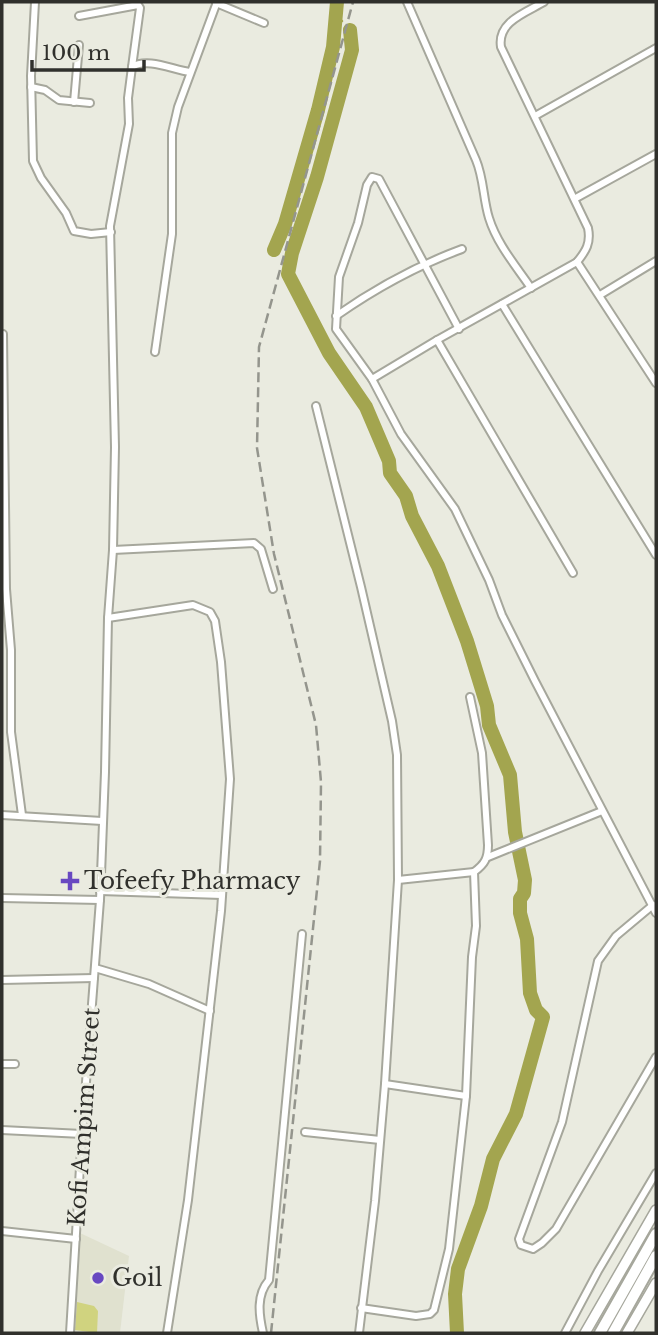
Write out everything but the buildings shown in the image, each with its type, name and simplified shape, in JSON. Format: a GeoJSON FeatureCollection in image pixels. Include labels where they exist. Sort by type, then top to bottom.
{"type":"FeatureCollection","features":[{"type":"Feature","properties":{"kind":"highway"},"geometry":{"type":"LineString","coordinates":[[600,1333],[656,1234]]}},
{"type":"Feature","properties":{"kind":"highway"},"geometry":{"type":"LineString","coordinates":[[612,1333],[656,1256]]}},
{"type":"Feature","properties":{"kind":"main road"},"geometry":{"type":"LineString","coordinates":[[585,1333],[656,1210]]}},
{"type":"Feature","properties":{"kind":"main road"},"geometry":{"type":"LineString","coordinates":[[627,1333],[656,1283]]}},
{"type":"Feature","properties":{"kind":"street"},"geometry":{"type":"LineString","coordinates":[[35,2],[31,87],[33,161],[74,231],[92,234],[111,232]]}},
{"type":"Feature","properties":{"kind":"street"},"geometry":{"type":"LineString","coordinates":[[155,352],[172,234],[172,133],[178,107],[216,2],[264,23]]}},
{"type":"Feature","properties":{"kind":"street"},"geometry":{"type":"LineString","coordinates":[[407,2],[483,178],[486,205],[494,232],[531,288]]}},
{"type":"Feature","properties":{"kind":"street"},"geometry":{"type":"LineString","coordinates":[[372,379],[577,262],[586,251],[590,240],[588,228],[576,198],[501,47],[500,39],[507,25],[544,2]]}},
{"type":"Feature","properties":{"kind":"street","name":"Kofi Ampim Street"},"geometry":{"type":"LineString","coordinates":[[70,1333],[100,901],[105,772],[115,447],[111,232],[129,124],[128,98],[140,8],[138,5],[79,16]]}},
{"type":"Feature","properties":{"kind":"street"},"geometry":{"type":"LineString","coordinates":[[75,102],[79,45]]}},
{"type":"Feature","properties":{"kind":"street"},"geometry":{"type":"LineString","coordinates":[[535,116],[656,48]]}},
{"type":"Feature","properties":{"kind":"street"},"geometry":{"type":"LineString","coordinates":[[132,67],[149,63],[190,72]]}},
{"type":"Feature","properties":{"kind":"street"},"geometry":{"type":"LineString","coordinates":[[31,87],[45,90],[59,100],[90,103]]}},
{"type":"Feature","properties":{"kind":"street"},"geometry":{"type":"LineString","coordinates":[[576,198],[656,154]]}},
{"type":"Feature","properties":{"kind":"street"},"geometry":{"type":"LineString","coordinates":[[459,329],[379,179],[372,177],[339,277],[336,329],[372,379],[401,435],[454,509],[489,580],[502,615],[656,913]]}},
{"type":"Feature","properties":{"kind":"street"},"geometry":{"type":"LineString","coordinates":[[336,316],[369,293],[424,263],[462,249]]}},
{"type":"Feature","properties":{"kind":"street"},"geometry":{"type":"LineString","coordinates":[[600,295],[656,261]]}},
{"type":"Feature","properties":{"kind":"street"},"geometry":{"type":"LineString","coordinates":[[577,262],[656,383]]}},
{"type":"Feature","properties":{"kind":"street"},"geometry":{"type":"LineString","coordinates":[[502,304],[656,555]]}},
{"type":"Feature","properties":{"kind":"street"},"geometry":{"type":"LineString","coordinates":[[3,334],[4,547],[12,732],[22,816]]}},
{"type":"Feature","properties":{"kind":"street"},"geometry":{"type":"LineString","coordinates":[[437,340],[573,573]]}},
{"type":"Feature","properties":{"kind":"street"},"geometry":{"type":"LineString","coordinates":[[316,405],[392,721],[397,755],[398,880],[385,1084],[375,1201],[359,1333]]}},
{"type":"Feature","properties":{"kind":"street"},"geometry":{"type":"LineString","coordinates":[[113,550],[254,543],[261,549],[273,589]]}},
{"type":"Feature","properties":{"kind":"street"},"geometry":{"type":"LineString","coordinates":[[108,618],[193,605],[210,611],[215,621],[221,662],[230,779],[222,895],[188,1200],[167,1333]]}},
{"type":"Feature","properties":{"kind":"street"},"geometry":{"type":"LineString","coordinates":[[398,880],[474,872],[483,866],[488,857],[482,753],[470,697]]}},
{"type":"Feature","properties":{"kind":"street"},"geometry":{"type":"LineString","coordinates":[[488,857],[602,811]]}},
{"type":"Feature","properties":{"kind":"street"},"geometry":{"type":"LineString","coordinates":[[2,815],[102,821]]}},
{"type":"Feature","properties":{"kind":"street"},"geometry":{"type":"LineString","coordinates":[[362,1308],[416,1315],[430,1314],[434,1310],[449,1249],[466,1096],[472,957],[476,926],[474,872]]}},
{"type":"Feature","properties":{"kind":"street"},"geometry":{"type":"LineString","coordinates":[[100,891],[222,895]]}},
{"type":"Feature","properties":{"kind":"street"},"geometry":{"type":"LineString","coordinates":[[2,898],[100,901]]}},
{"type":"Feature","properties":{"kind":"street"},"geometry":{"type":"LineString","coordinates":[[653,905],[622,931],[598,961],[572,1086],[562,1122],[519,1238],[521,1245],[533,1249],[556,1229],[656,1057]]}},
{"type":"Feature","properties":{"kind":"street"},"geometry":{"type":"LineString","coordinates":[[263,1333],[260,1298],[264,1285],[269,1280],[302,934]]}},
{"type":"Feature","properties":{"kind":"street"},"geometry":{"type":"LineString","coordinates":[[95,968],[149,984],[210,1011]]}},
{"type":"Feature","properties":{"kind":"street"},"geometry":{"type":"LineString","coordinates":[[2,980],[94,978]]}},
{"type":"Feature","properties":{"kind":"street"},"geometry":{"type":"LineString","coordinates":[[2,1064],[15,1064]]}},
{"type":"Feature","properties":{"kind":"street"},"geometry":{"type":"LineString","coordinates":[[385,1084],[466,1096]]}},
{"type":"Feature","properties":{"kind":"street"},"geometry":{"type":"LineString","coordinates":[[2,1130],[82,1134]]}},
{"type":"Feature","properties":{"kind":"street"},"geometry":{"type":"LineString","coordinates":[[305,1132],[380,1140]]}},
{"type":"Feature","properties":{"kind":"street"},"geometry":{"type":"LineString","coordinates":[[565,1333],[656,1173]]}},
{"type":"Feature","properties":{"kind":"street"},"geometry":{"type":"LineString","coordinates":[[2,1231],[76,1239]]}},
{"type":"Feature","properties":{"kind":"shaded area"},"geometry":{"type":"Polygon","coordinates":[[[80,1233],[129,1256],[120,1333],[72,1333],[80,1233]]]}},
{"type":"Feature","properties":{"kind":"green space"},"geometry":{"type":"Polygon","coordinates":[[[77,1302],[94,1306],[98,1311],[97,1333],[75,1330],[77,1302]]]}},
{"type":"Feature","properties":{"kind":"waterway"},"geometry":{"type":"LineString","coordinates":[[274,250],[285,224],[318,110],[333,47],[337,2]]}},
{"type":"Feature","properties":{"kind":"waterway"},"geometry":{"type":"LineString","coordinates":[[335,23],[342,21]]}},
{"type":"Feature","properties":{"kind":"waterway"},"geometry":{"type":"LineString","coordinates":[[350,30],[352,50],[288,274],[329,353],[366,407],[389,461],[390,473],[406,496],[412,516],[438,566],[467,641],[487,706],[489,725],[510,775],[515,832],[525,880],[520,913],[527,939],[530,993],[536,1010],[543,1017],[516,1114],[493,1159],[481,1206],[458,1269],[455,1294],[457,1333]]}},
{"type":"Feature","properties":{"kind":"railway"},"geometry":{"type":"LineString","coordinates":[[271,1333],[320,861],[321,782],[316,725],[274,554],[257,448],[259,347],[353,2]]}},
{"type":"Feature","properties":{"kind":"place","name":"Tofeefy Pharmacy"},"geometry":{"type":"Point","coordinates":[70,881]}},
{"type":"Feature","properties":{"kind":"place","name":"Goil"},"geometry":{"type":"Point","coordinates":[98,1278]}}]}
